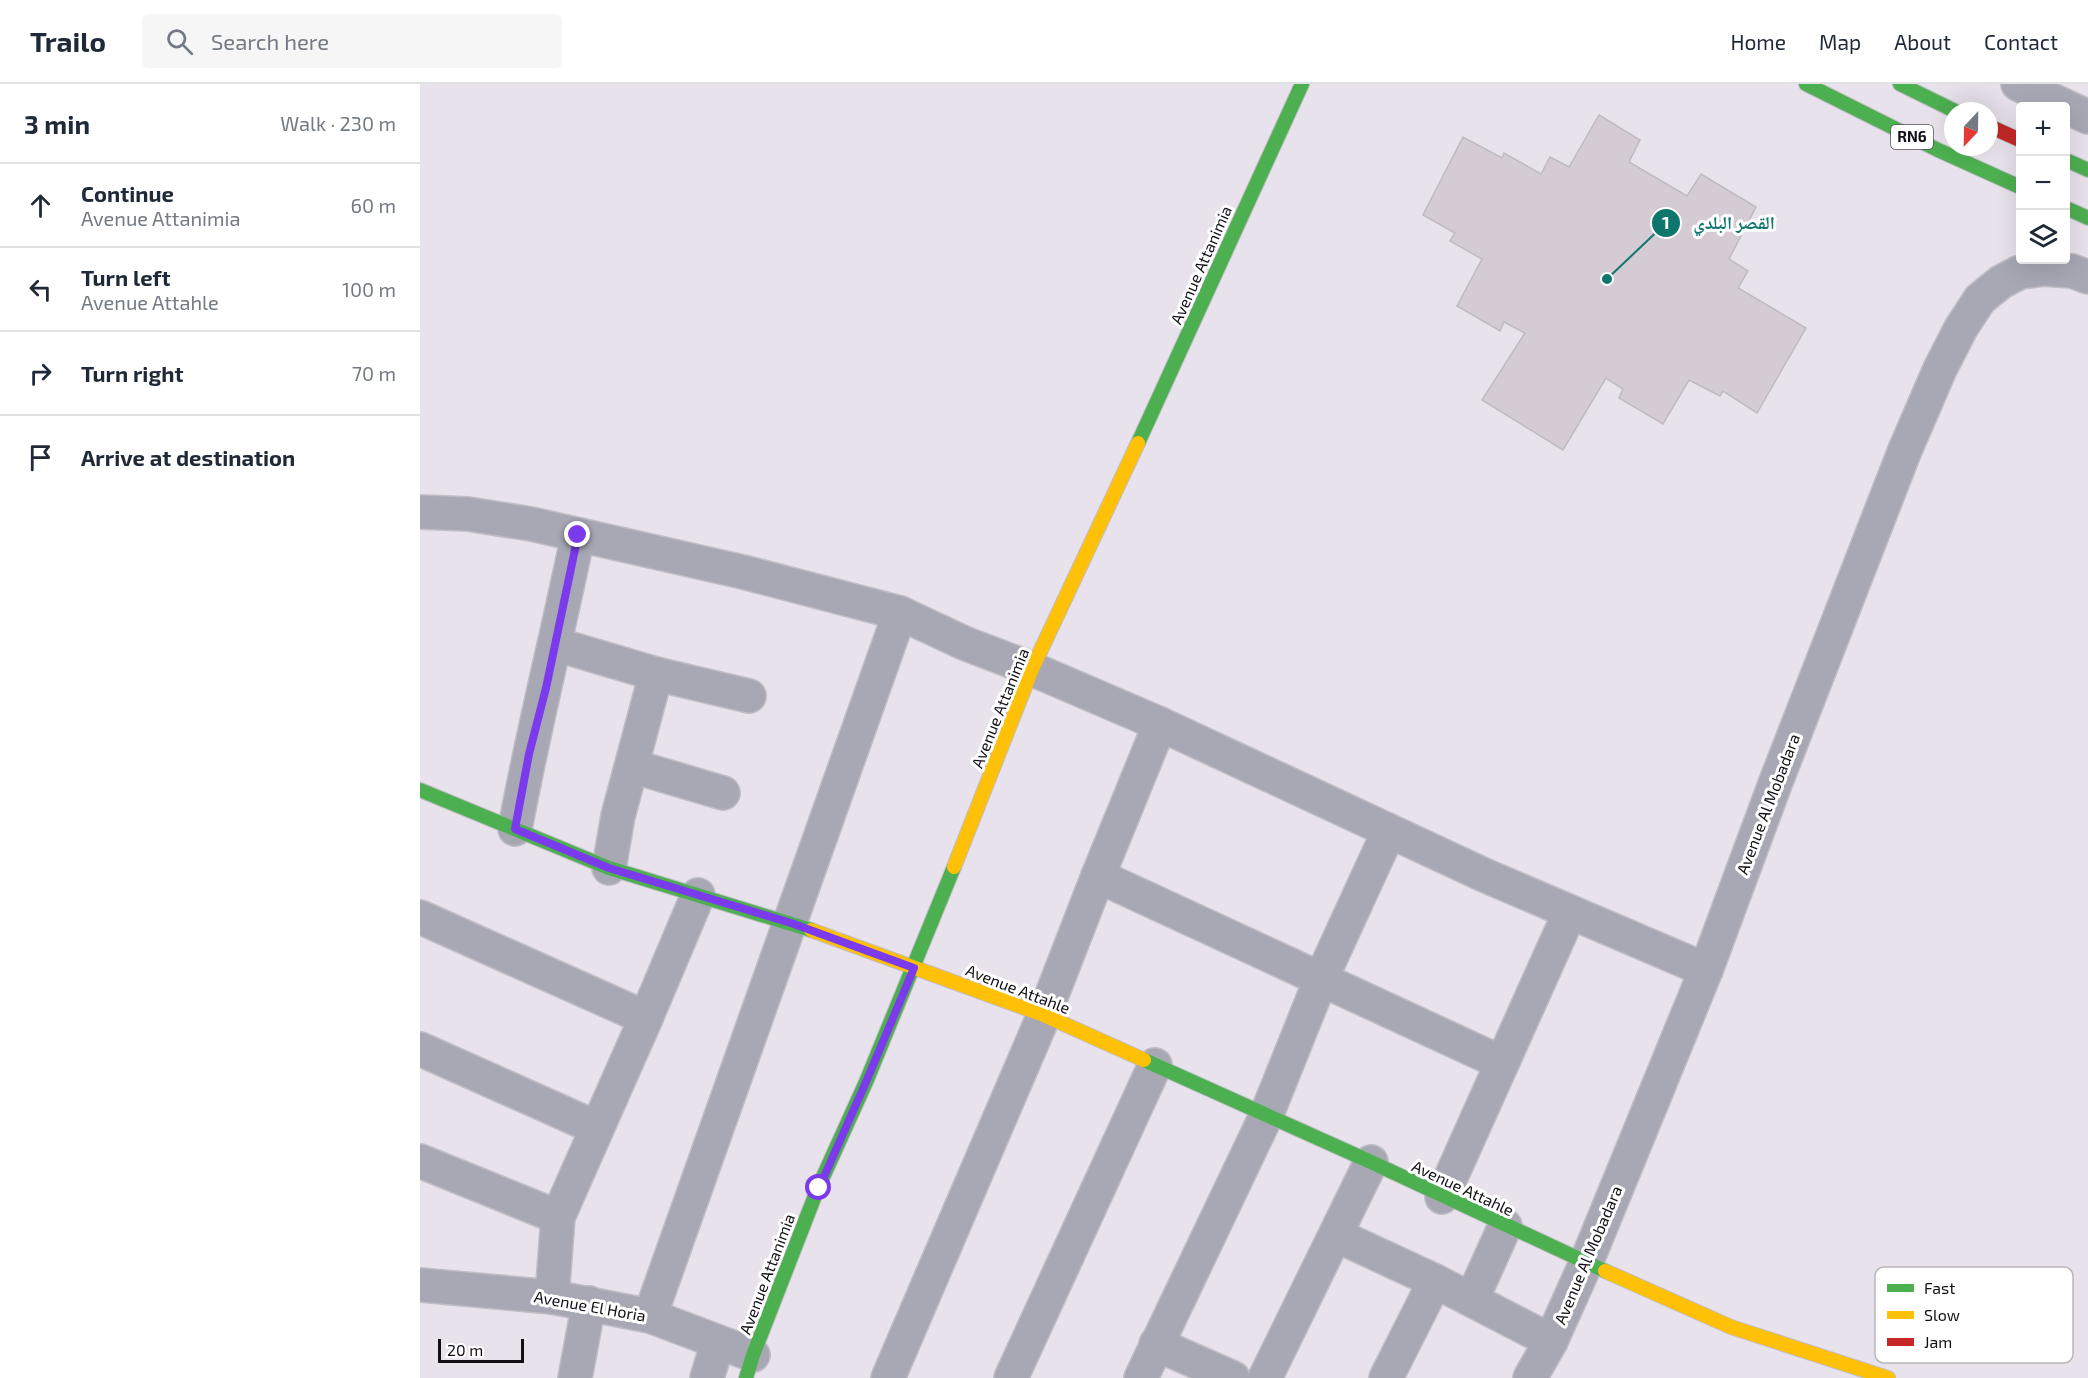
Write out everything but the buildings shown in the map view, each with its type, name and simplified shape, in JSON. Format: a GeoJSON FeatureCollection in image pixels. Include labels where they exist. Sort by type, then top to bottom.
{"type":"FeatureCollection","features":[{"type":"Feature","properties":{"kind":"street","name":"Avenue Attanimia"},"geometry":{"type":"LineString","coordinates":[[750,1367],[819,1188],[914,968],[1032,669],[1144,431],[1302,84]]}},
{"type":"Feature","properties":{"kind":"street","name":"RN6"},"geometry":{"type":"LineString","coordinates":[[1806,84],[1928,145],[2016,185]]}},
{"type":"Feature","properties":{"kind":"street","name":"RN6"},"geometry":{"type":"LineString","coordinates":[[1900,84],[1944,106]]}},
{"type":"Feature","properties":{"kind":"street"},"geometry":{"type":"LineString","coordinates":[[2018,84],[2088,117]]}},
{"type":"Feature","properties":{"kind":"street"},"geometry":{"type":"LineString","coordinates":[[1998,130],[2016,138]]}},
{"type":"Feature","properties":{"kind":"street"},"geometry":{"type":"LineString","coordinates":[[2070,162],[2088,170]]}},
{"type":"Feature","properties":{"kind":"street"},"geometry":{"type":"LineString","coordinates":[[2070,210],[2088,218]]}},
{"type":"Feature","properties":{"kind":"street","name":"Avenue Al Mobadara"},"geometry":{"type":"LineString","coordinates":[[1530,1378],[1551,1341],[1586,1263],[1706,970],[1775,784],[1879,517],[1940,369],[1961,328],[1980,299],[2001,282],[2020,272],[2044,269],[2072,271],[2088,278]]}},
{"type":"Feature","properties":{"kind":"street"},"geometry":{"type":"LineString","coordinates":[[420,512],[468,514],[531,524],[742,572],[900,614],[964,644],[1032,669],[1160,724],[1484,875],[1706,970]]}},
{"type":"Feature","properties":{"kind":"street"},"geometry":{"type":"LineString","coordinates":[[515,829],[529,754],[546,688],[578,535]]}},
{"type":"Feature","properties":{"kind":"street"},"geometry":{"type":"LineString","coordinates":[[650,1316],[900,614]]}},
{"type":"Feature","properties":{"kind":"street"},"geometry":{"type":"LineString","coordinates":[[555,644],[656,674],[749,696]]}},
{"type":"Feature","properties":{"kind":"street"},"geometry":{"type":"LineString","coordinates":[[609,868],[618,816],[656,674]]}},
{"type":"Feature","properties":{"kind":"street"},"geometry":{"type":"LineString","coordinates":[[888,1378],[1044,1015],[1160,724]]}},
{"type":"Feature","properties":{"kind":"street"},"geometry":{"type":"LineString","coordinates":[[632,766],[723,793]]}},
{"type":"Feature","properties":{"kind":"street","name":"Avenue Attahle"},"geometry":{"type":"LineString","coordinates":[[420,790],[609,868],[791,923],[1044,1015],[1731,1327],[1888,1378]]}},
{"type":"Feature","properties":{"kind":"street"},"geometry":{"type":"LineString","coordinates":[[1141,1378],[1266,1116],[1321,979],[1389,831]]}},
{"type":"Feature","properties":{"kind":"street"},"geometry":{"type":"LineString","coordinates":[[1098,876],[1502,1063]]}},
{"type":"Feature","properties":{"kind":"street"},"geometry":{"type":"LineString","coordinates":[[552,1297],[558,1217],[698,895]]}},
{"type":"Feature","properties":{"kind":"street"},"geometry":{"type":"LineString","coordinates":[[1442,1197],[1570,912]]}},
{"type":"Feature","properties":{"kind":"street"},"geometry":{"type":"LineString","coordinates":[[420,917],[646,1018]]}},
{"type":"Feature","properties":{"kind":"street"},"geometry":{"type":"LineString","coordinates":[[420,1050],[597,1128]]}},
{"type":"Feature","properties":{"kind":"street"},"geometry":{"type":"LineString","coordinates":[[1011,1378],[1155,1065]]}},
{"type":"Feature","properties":{"kind":"street"},"geometry":{"type":"LineString","coordinates":[[420,1161],[558,1217]]}},
{"type":"Feature","properties":{"kind":"street"},"geometry":{"type":"LineString","coordinates":[[1265,1378],[1371,1162]]}},
{"type":"Feature","properties":{"kind":"street"},"geometry":{"type":"LineString","coordinates":[[1472,1299],[1505,1226]]}},
{"type":"Feature","properties":{"kind":"street"},"geometry":{"type":"LineString","coordinates":[[1336,1235],[1472,1299],[1551,1341]]}},
{"type":"Feature","properties":{"kind":"street"},"geometry":{"type":"LineString","coordinates":[[1386,1378],[1435,1281]]}},
{"type":"Feature","properties":{"kind":"street","name":"Avenue El Horia"},"geometry":{"type":"LineString","coordinates":[[420,1285],[552,1297],[650,1316],[718,1342],[750,1367]]}},
{"type":"Feature","properties":{"kind":"street"},"geometry":{"type":"LineString","coordinates":[[575,1378],[590,1303]]}},
{"type":"Feature","properties":{"kind":"street"},"geometry":{"type":"LineString","coordinates":[[707,1378],[718,1342]]}},
{"type":"Feature","properties":{"kind":"street"},"geometry":{"type":"LineString","coordinates":[[1156,1344],[1233,1378]]}},
{"type":"Feature","properties":{"kind":"traffic: fast"},"geometry":{"type":"LineString","coordinates":[[1138,443],[1302,84]]}},
{"type":"Feature","properties":{"kind":"traffic: fast"},"geometry":{"type":"LineString","coordinates":[[1806,84],[1938,150],[2016,185]]}},
{"type":"Feature","properties":{"kind":"traffic: fast"},"geometry":{"type":"LineString","coordinates":[[1900,84],[1944,106]]}},
{"type":"Feature","properties":{"kind":"traffic: fast"},"geometry":{"type":"LineString","coordinates":[[2070,162],[2088,170]]}},
{"type":"Feature","properties":{"kind":"traffic: fast"},"geometry":{"type":"LineString","coordinates":[[2070,210],[2088,218]]}},
{"type":"Feature","properties":{"kind":"traffic: fast"},"geometry":{"type":"LineString","coordinates":[[420,790],[609,868],[811,930]]}},
{"type":"Feature","properties":{"kind":"traffic: fast"},"geometry":{"type":"LineString","coordinates":[[746,1378],[818,1188],[866,1082],[954,867]]}},
{"type":"Feature","properties":{"kind":"traffic: fast"},"geometry":{"type":"LineString","coordinates":[[1144,1060],[1605,1271]]}},
{"type":"Feature","properties":{"kind":"traffic: slow"},"geometry":{"type":"LineString","coordinates":[[954,867],[1032,669],[1138,443]]}},
{"type":"Feature","properties":{"kind":"traffic: slow"},"geometry":{"type":"LineString","coordinates":[[811,930],[1044,1015],[1144,1060]]}},
{"type":"Feature","properties":{"kind":"traffic: slow"},"geometry":{"type":"LineString","coordinates":[[1605,1271],[1731,1327],[1888,1378]]}},
{"type":"Feature","properties":{"kind":"traffic: jam"},"geometry":{"type":"LineString","coordinates":[[1998,130],[2016,138]]}},
{"type":"Feature","properties":{"kind":"place","name":"القصر البلدي"},"geometry":{"type":"Point","coordinates":[1607,279]}},
{"type":"Feature","properties":{"kind":"route"},"geometry":{"type":"LineString","coordinates":[[578,535],[546,688],[529,754],[515,829],[609,868],[791,923],[914,968],[819,1188]]}}]}
